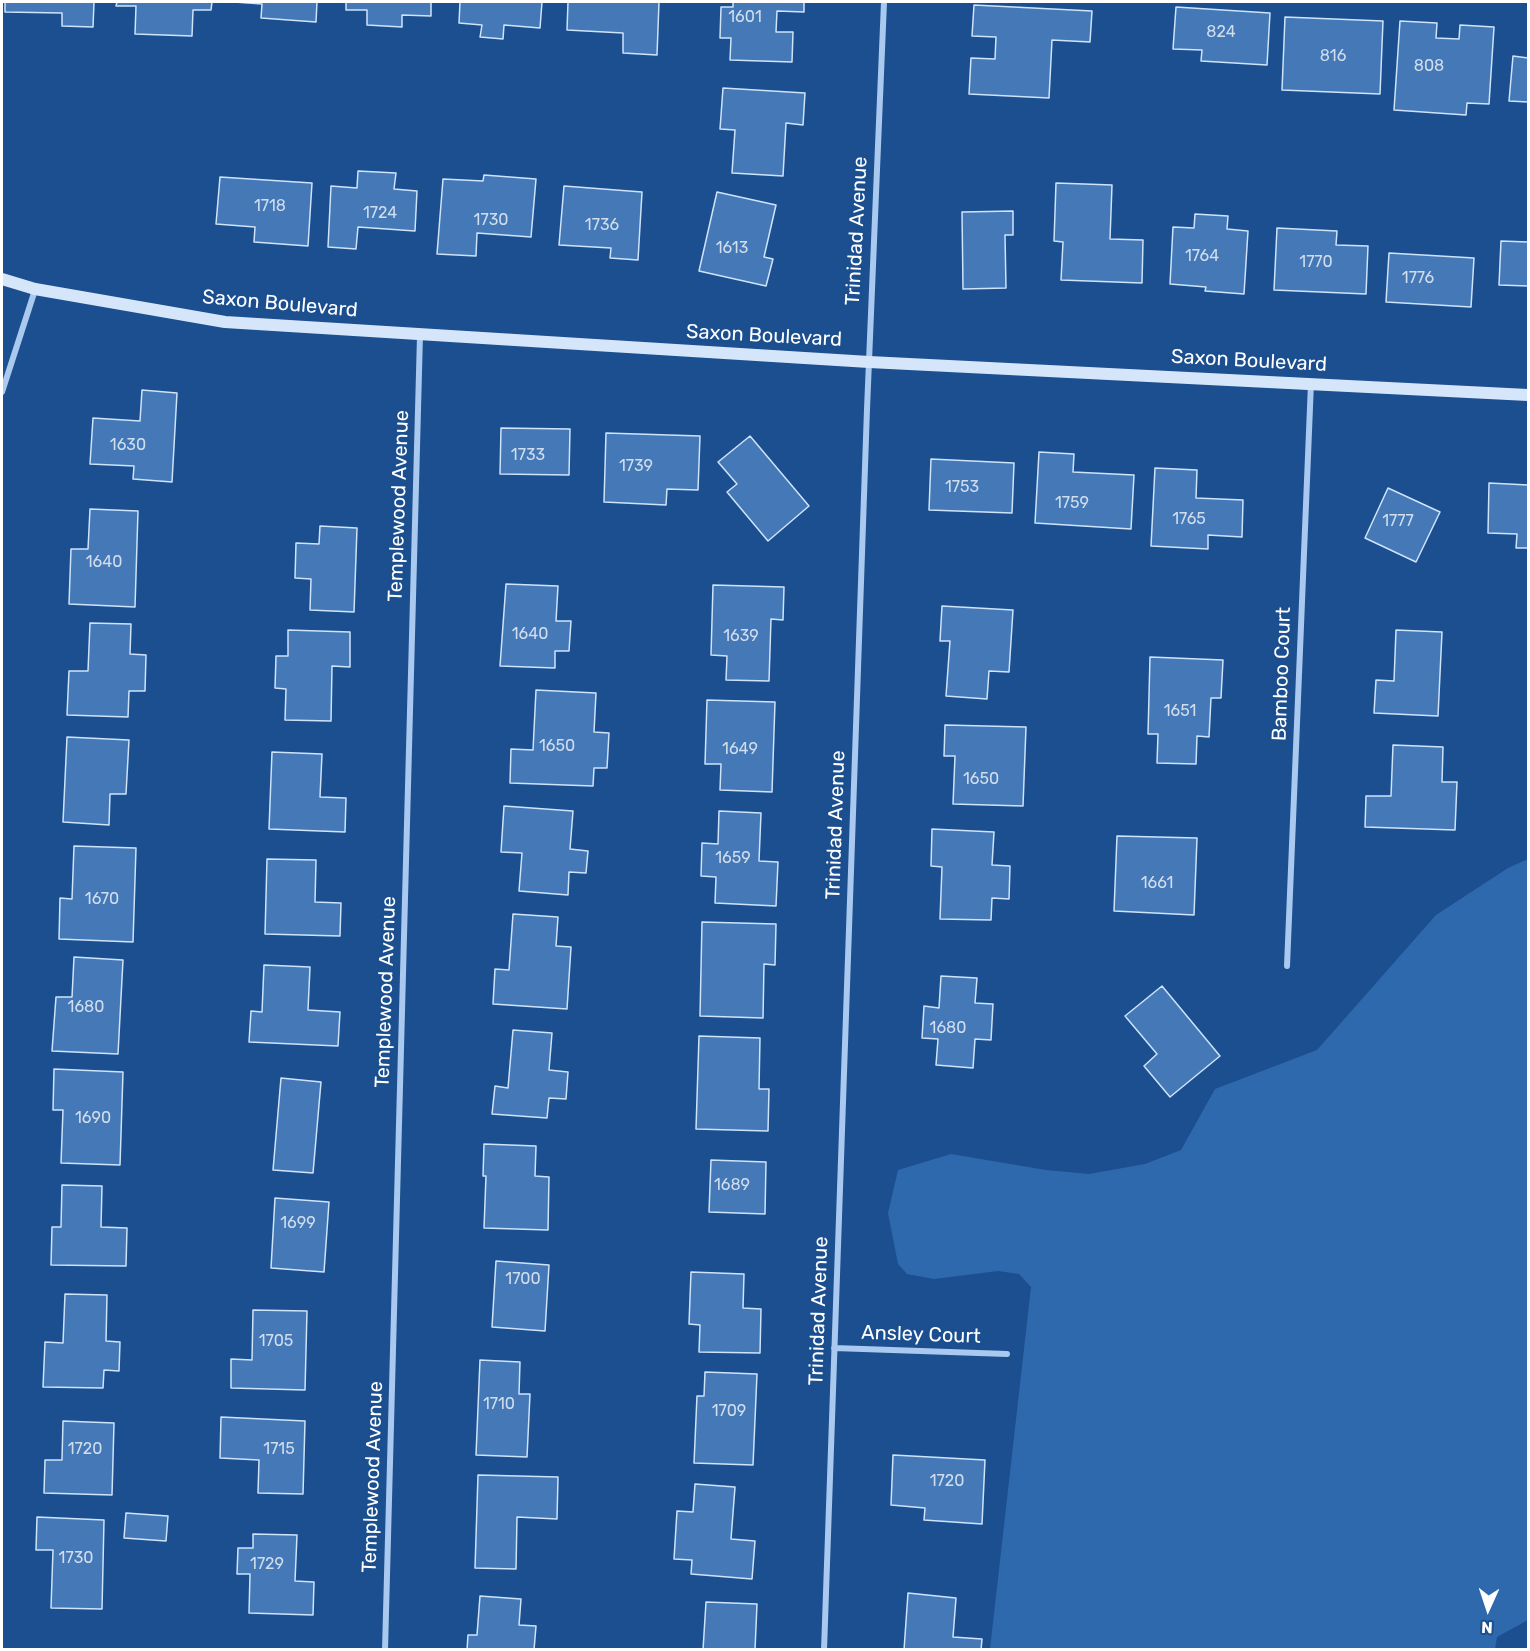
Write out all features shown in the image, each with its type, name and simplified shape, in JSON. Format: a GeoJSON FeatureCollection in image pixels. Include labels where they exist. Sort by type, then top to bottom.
{"type":"FeatureCollection","features":[{"type":"Feature","properties":{"kind":"main road","name":"Saxon Boulevard"},"geometry":{"type":"LineString","coordinates":[[2,279],[35,289],[225,322],[868,362],[1528,395]]}},
{"type":"Feature","properties":{"kind":"street","name":"Trinidad Avenue"},"geometry":{"type":"LineString","coordinates":[[824,1650],[868,362],[884,2]]}},
{"type":"Feature","properties":{"kind":"street"},"geometry":{"type":"LineString","coordinates":[[2,392],[35,289]]}},
{"type":"Feature","properties":{"kind":"street","name":"Templewood Avenue"},"geometry":{"type":"LineString","coordinates":[[385,1650],[420,335]]}},
{"type":"Feature","properties":{"kind":"street","name":"Bamboo Court"},"geometry":{"type":"LineString","coordinates":[[1287,966],[1311,383]]}},
{"type":"Feature","properties":{"kind":"street","name":"Ansley Court"},"geometry":{"type":"LineString","coordinates":[[834,1348],[1007,1354]]}},
{"type":"Feature","properties":{"kind":"shaded area"},"geometry":{"type":"Polygon","coordinates":[[[1528,859],[1528,1620],[1497,1637],[1495,1649],[990,1649],[1031,1287],[1019,1274],[998,1271],[934,1279],[907,1274],[898,1264],[888,1213],[898,1170],[951,1154],[1046,1170],[1089,1174],[1145,1164],[1181,1150],[1215,1089],[1317,1050],[1436,915],[1508,868],[1528,859]]]}},
{"type":"Feature","properties":{"kind":"building"},"geometry":{"type":"Polygon","coordinates":[[[5,2],[94,2],[93,27],[62,26],[62,13],[5,12],[5,2]]]}},
{"type":"Feature","properties":{"kind":"building"},"geometry":{"type":"Polygon","coordinates":[[[117,2],[212,2],[211,10],[193,10],[192,36],[135,34],[136,6],[116,6],[117,2]]]}},
{"type":"Feature","properties":{"kind":"building"},"geometry":{"type":"Polygon","coordinates":[[[234,2],[317,2],[316,22],[261,18],[262,4],[234,2]]]}},
{"type":"Feature","properties":{"kind":"building"},"geometry":{"type":"Polygon","coordinates":[[[346,2],[431,2],[431,16],[402,15],[402,27],[367,25],[367,10],[346,10],[346,2]]]}},
{"type":"Feature","properties":{"kind":"building"},"geometry":{"type":"Polygon","coordinates":[[[460,2],[542,2],[540,28],[504,25],[503,39],[480,37],[482,25],[459,23],[460,2]]]}},
{"type":"Feature","properties":{"kind":"building"},"geometry":{"type":"Polygon","coordinates":[[[568,2],[659,2],[657,55],[623,53],[623,33],[567,30],[568,2]]]}},
{"type":"Feature","properties":{"kind":"building"},"geometry":{"type":"Polygon","coordinates":[[[733,2],[804,2],[804,12],[777,11],[776,32],[793,32],[792,62],[730,60],[731,38],[720,38],[721,7],[733,7],[733,2]]]}},
{"type":"Feature","properties":{"kind":"building"},"geometry":{"type":"Polygon","coordinates":[[[974,5],[1092,11],[1090,42],[1052,40],[1049,98],[969,94],[971,58],[995,59],[996,37],[972,36],[974,5]]]}},
{"type":"Feature","properties":{"kind":"building"},"geometry":{"type":"Polygon","coordinates":[[[1176,7],[1270,13],[1267,65],[1201,61],[1202,50],[1173,49],[1176,7]]]}},
{"type":"Feature","properties":{"kind":"building"},"geometry":{"type":"Polygon","coordinates":[[[1285,17],[1383,21],[1380,94],[1282,90],[1285,17]]]}},
{"type":"Feature","properties":{"kind":"building"},"geometry":{"type":"Polygon","coordinates":[[[1400,21],[1437,23],[1436,38],[1459,39],[1460,25],[1494,27],[1489,104],[1467,103],[1466,115],[1394,110],[1400,21]]]}},
{"type":"Feature","properties":{"kind":"building"},"geometry":{"type":"Polygon","coordinates":[[[1513,56],[1528,58],[1528,102],[1509,101],[1513,56]]]}},
{"type":"Feature","properties":{"kind":"building"},"geometry":{"type":"Polygon","coordinates":[[[723,88],[805,93],[803,125],[786,123],[783,176],[732,173],[735,130],[720,129],[723,88]]]}},
{"type":"Feature","properties":{"kind":"building"},"geometry":{"type":"Polygon","coordinates":[[[358,171],[396,173],[394,189],[417,191],[415,231],[358,227],[356,249],[328,247],[331,186],[357,188],[358,171]]]}},
{"type":"Feature","properties":{"kind":"building"},"geometry":{"type":"Polygon","coordinates":[[[484,175],[536,179],[531,237],[477,233],[476,256],[437,254],[443,179],[483,181],[484,175]]]}},
{"type":"Feature","properties":{"kind":"building"},"geometry":{"type":"Polygon","coordinates":[[[220,177],[312,183],[308,246],[254,242],[255,227],[216,224],[220,177]]]}},
{"type":"Feature","properties":{"kind":"building"},"geometry":{"type":"Polygon","coordinates":[[[1056,183],[1112,185],[1110,239],[1143,240],[1142,283],[1061,280],[1063,242],[1054,241],[1056,183]]]}},
{"type":"Feature","properties":{"kind":"building"},"geometry":{"type":"Polygon","coordinates":[[[564,186],[642,192],[638,260],[610,258],[611,248],[559,245],[564,186]]]}},
{"type":"Feature","properties":{"kind":"building"},"geometry":{"type":"Polygon","coordinates":[[[717,192],[776,205],[764,257],[773,259],[766,286],[699,271],[717,192]]]}},
{"type":"Feature","properties":{"kind":"building"},"geometry":{"type":"Polygon","coordinates":[[[1013,211],[1013,235],[1005,235],[1006,288],[963,289],[962,212],[1013,211]]]}},
{"type":"Feature","properties":{"kind":"building"},"geometry":{"type":"Polygon","coordinates":[[[1195,214],[1228,216],[1227,229],[1248,231],[1244,294],[1205,291],[1206,287],[1170,284],[1173,227],[1194,228],[1195,214]]]}},
{"type":"Feature","properties":{"kind":"building"},"geometry":{"type":"Polygon","coordinates":[[[1277,228],[1337,231],[1336,245],[1368,246],[1366,294],[1274,290],[1277,228]]]}},
{"type":"Feature","properties":{"kind":"building"},"geometry":{"type":"Polygon","coordinates":[[[1501,241],[1528,242],[1528,286],[1499,285],[1501,241]]]}},
{"type":"Feature","properties":{"kind":"building"},"geometry":{"type":"Polygon","coordinates":[[[1389,253],[1474,258],[1471,307],[1386,302],[1389,253]]]}},
{"type":"Feature","properties":{"kind":"building"},"geometry":{"type":"Polygon","coordinates":[[[142,390],[177,393],[172,482],[133,479],[134,466],[90,464],[93,418],[140,421],[142,390]]]}},
{"type":"Feature","properties":{"kind":"building"},"geometry":{"type":"Polygon","coordinates":[[[501,428],[570,429],[569,475],[500,474],[501,428]]]}},
{"type":"Feature","properties":{"kind":"building"},"geometry":{"type":"Polygon","coordinates":[[[606,433],[700,436],[698,490],[667,489],[666,505],[604,502],[606,433]]]}},
{"type":"Feature","properties":{"kind":"building"},"geometry":{"type":"Polygon","coordinates":[[[750,436],[809,506],[768,541],[727,492],[737,484],[718,462],[750,436]]]}},
{"type":"Feature","properties":{"kind":"building"},"geometry":{"type":"Polygon","coordinates":[[[1039,452],[1074,454],[1073,472],[1134,475],[1131,529],[1035,523],[1039,452]]]}},
{"type":"Feature","properties":{"kind":"building"},"geometry":{"type":"Polygon","coordinates":[[[931,459],[1014,463],[1012,513],[929,510],[931,459]]]}},
{"type":"Feature","properties":{"kind":"building"},"geometry":{"type":"Polygon","coordinates":[[[1155,468],[1197,470],[1196,498],[1243,500],[1242,537],[1208,535],[1208,549],[1151,546],[1155,468]]]}},
{"type":"Feature","properties":{"kind":"building"},"geometry":{"type":"Polygon","coordinates":[[[1489,483],[1528,485],[1528,548],[1516,548],[1517,534],[1488,533],[1489,483]]]}},
{"type":"Feature","properties":{"kind":"building"},"geometry":{"type":"Polygon","coordinates":[[[1388,488],[1440,512],[1416,562],[1365,538],[1388,488]]]}},
{"type":"Feature","properties":{"kind":"building"},"geometry":{"type":"Polygon","coordinates":[[[90,509],[138,511],[135,607],[69,604],[71,549],[88,549],[90,509]]]}},
{"type":"Feature","properties":{"kind":"building"},"geometry":{"type":"Polygon","coordinates":[[[320,526],[357,528],[354,612],[310,610],[311,579],[295,578],[296,543],[319,544],[320,526]]]}},
{"type":"Feature","properties":{"kind":"building"},"geometry":{"type":"Polygon","coordinates":[[[506,584],[558,586],[556,621],[571,621],[569,651],[555,651],[555,668],[500,666],[506,584]]]}},
{"type":"Feature","properties":{"kind":"building"},"geometry":{"type":"Polygon","coordinates":[[[713,585],[784,587],[783,620],[771,619],[769,681],[726,680],[727,656],[711,655],[713,585]]]}},
{"type":"Feature","properties":{"kind":"building"},"geometry":{"type":"Polygon","coordinates":[[[942,606],[1013,610],[1009,672],[989,671],[987,699],[946,696],[950,641],[940,641],[942,606]]]}},
{"type":"Feature","properties":{"kind":"building"},"geometry":{"type":"Polygon","coordinates":[[[90,623],[131,624],[130,654],[146,655],[145,691],[129,691],[128,717],[67,715],[69,671],[88,671],[90,623]]]}},
{"type":"Feature","properties":{"kind":"building"},"geometry":{"type":"Polygon","coordinates":[[[288,630],[350,632],[350,667],[332,666],[331,721],[285,720],[286,689],[275,688],[276,656],[288,656],[288,630]]]}},
{"type":"Feature","properties":{"kind":"building"},"geometry":{"type":"Polygon","coordinates":[[[1396,630],[1442,632],[1438,716],[1374,713],[1376,680],[1394,681],[1396,630]]]}},
{"type":"Feature","properties":{"kind":"building"},"geometry":{"type":"Polygon","coordinates":[[[1150,657],[1223,660],[1221,698],[1211,698],[1209,737],[1197,736],[1196,764],[1157,763],[1158,734],[1148,734],[1150,657]]]}},
{"type":"Feature","properties":{"kind":"building"},"geometry":{"type":"Polygon","coordinates":[[[536,690],[596,693],[594,732],[609,733],[607,768],[594,768],[593,786],[510,783],[511,749],[533,750],[536,690]]]}},
{"type":"Feature","properties":{"kind":"building"},"geometry":{"type":"Polygon","coordinates":[[[707,700],[775,702],[772,792],[720,790],[721,764],[705,764],[707,700]]]}},
{"type":"Feature","properties":{"kind":"building"},"geometry":{"type":"Polygon","coordinates":[[[945,725],[1026,727],[1023,806],[953,804],[955,756],[944,756],[945,725]]]}},
{"type":"Feature","properties":{"kind":"building"},"geometry":{"type":"Polygon","coordinates":[[[67,737],[129,740],[126,794],[110,794],[109,825],[63,822],[67,737]]]}},
{"type":"Feature","properties":{"kind":"building"},"geometry":{"type":"Polygon","coordinates":[[[1393,745],[1443,747],[1442,782],[1457,782],[1455,830],[1365,827],[1366,796],[1391,796],[1393,745]]]}},
{"type":"Feature","properties":{"kind":"building"},"geometry":{"type":"Polygon","coordinates":[[[272,752],[322,754],[320,797],[346,798],[345,832],[269,829],[272,752]]]}},
{"type":"Feature","properties":{"kind":"building"},"geometry":{"type":"Polygon","coordinates":[[[504,806],[573,811],[570,849],[588,851],[586,873],[569,872],[568,895],[519,891],[522,853],[501,852],[504,806]]]}},
{"type":"Feature","properties":{"kind":"building"},"geometry":{"type":"Polygon","coordinates":[[[719,811],[761,813],[759,861],[778,862],[776,906],[715,903],[716,877],[701,876],[702,843],[718,844],[719,811]]]}},
{"type":"Feature","properties":{"kind":"building"},"geometry":{"type":"Polygon","coordinates":[[[932,829],[994,832],[992,865],[1010,866],[1009,899],[992,898],[991,920],[940,919],[942,867],[931,866],[932,829]]]}},
{"type":"Feature","properties":{"kind":"building"},"geometry":{"type":"Polygon","coordinates":[[[1117,836],[1197,838],[1194,915],[1114,911],[1117,836]]]}},
{"type":"Feature","properties":{"kind":"building"},"geometry":{"type":"Polygon","coordinates":[[[74,846],[136,848],[133,942],[59,939],[60,898],[72,899],[74,846]]]}},
{"type":"Feature","properties":{"kind":"building"},"geometry":{"type":"Polygon","coordinates":[[[267,859],[316,860],[315,902],[341,903],[340,936],[265,934],[267,859]]]}},
{"type":"Feature","properties":{"kind":"building"},"geometry":{"type":"Polygon","coordinates":[[[513,914],[558,917],[556,946],[571,947],[567,1009],[493,1004],[495,969],[509,970],[513,914]]]}},
{"type":"Feature","properties":{"kind":"building"},"geometry":{"type":"Polygon","coordinates":[[[702,922],[776,924],[775,965],[764,964],[763,1018],[700,1016],[702,922]]]}},
{"type":"Feature","properties":{"kind":"building"},"geometry":{"type":"Polygon","coordinates":[[[74,957],[123,960],[118,1054],[52,1051],[56,997],[72,997],[74,957]]]}},
{"type":"Feature","properties":{"kind":"building"},"geometry":{"type":"Polygon","coordinates":[[[264,965],[310,967],[308,1010],[340,1012],[338,1046],[249,1042],[251,1011],[262,1012],[264,965]]]}},
{"type":"Feature","properties":{"kind":"building"},"geometry":{"type":"Polygon","coordinates":[[[941,976],[977,978],[975,1003],[993,1004],[991,1040],[975,1039],[973,1068],[936,1065],[938,1039],[922,1038],[924,1006],[939,1008],[941,976]]]}},
{"type":"Feature","properties":{"kind":"building"},"geometry":{"type":"Polygon","coordinates":[[[1162,986],[1220,1056],[1170,1097],[1144,1066],[1157,1054],[1125,1016],[1162,986]]]}},
{"type":"Feature","properties":{"kind":"building"},"geometry":{"type":"Polygon","coordinates":[[[513,1030],[552,1033],[549,1070],[568,1072],[566,1099],[549,1098],[547,1118],[492,1114],[495,1086],[508,1088],[513,1030]]]}},
{"type":"Feature","properties":{"kind":"building"},"geometry":{"type":"Polygon","coordinates":[[[699,1036],[760,1038],[759,1089],[769,1089],[768,1131],[696,1129],[699,1036]]]}},
{"type":"Feature","properties":{"kind":"building"},"geometry":{"type":"Polygon","coordinates":[[[54,1069],[123,1072],[120,1165],[61,1163],[63,1110],[53,1110],[54,1069]]]}},
{"type":"Feature","properties":{"kind":"building"},"geometry":{"type":"Polygon","coordinates":[[[281,1078],[321,1082],[313,1173],[273,1170],[281,1078]]]}},
{"type":"Feature","properties":{"kind":"building"},"geometry":{"type":"Polygon","coordinates":[[[484,1144],[536,1146],[535,1176],[549,1177],[548,1230],[484,1228],[486,1176],[483,1176],[484,1144]]]}},
{"type":"Feature","properties":{"kind":"building"},"geometry":{"type":"Polygon","coordinates":[[[711,1160],[766,1162],[765,1214],[709,1212],[711,1160]]]}},
{"type":"Feature","properties":{"kind":"building"},"geometry":{"type":"Polygon","coordinates":[[[62,1185],[102,1186],[101,1227],[127,1228],[126,1266],[51,1265],[52,1227],[61,1227],[62,1185]]]}},
{"type":"Feature","properties":{"kind":"building"},"geometry":{"type":"Polygon","coordinates":[[[275,1198],[329,1202],[324,1272],[271,1268],[275,1198]]]}},
{"type":"Feature","properties":{"kind":"building"},"geometry":{"type":"Polygon","coordinates":[[[496,1261],[549,1265],[545,1331],[492,1327],[496,1261]]]}},
{"type":"Feature","properties":{"kind":"building"},"geometry":{"type":"Polygon","coordinates":[[[691,1272],[744,1274],[743,1308],[761,1309],[760,1353],[699,1352],[700,1325],[689,1324],[691,1272]]]}},
{"type":"Feature","properties":{"kind":"building"},"geometry":{"type":"Polygon","coordinates":[[[65,1294],[107,1295],[106,1341],[120,1342],[119,1371],[104,1370],[103,1388],[43,1387],[45,1342],[63,1343],[65,1294]]]}},
{"type":"Feature","properties":{"kind":"building"},"geometry":{"type":"Polygon","coordinates":[[[253,1310],[307,1311],[305,1390],[231,1388],[231,1359],[252,1360],[253,1310]]]}},
{"type":"Feature","properties":{"kind":"building"},"geometry":{"type":"Polygon","coordinates":[[[480,1360],[520,1362],[519,1394],[530,1394],[527,1457],[476,1455],[480,1360]]]}},
{"type":"Feature","properties":{"kind":"building"},"geometry":{"type":"Polygon","coordinates":[[[705,1372],[757,1374],[753,1465],[694,1463],[697,1396],[704,1396],[705,1372]]]}},
{"type":"Feature","properties":{"kind":"building"},"geometry":{"type":"Polygon","coordinates":[[[221,1417],[305,1421],[303,1494],[258,1493],[259,1460],[220,1458],[221,1417]]]}},
{"type":"Feature","properties":{"kind":"building"},"geometry":{"type":"Polygon","coordinates":[[[63,1421],[114,1423],[112,1495],[44,1493],[45,1460],[62,1460],[63,1421]]]}},
{"type":"Feature","properties":{"kind":"building"},"geometry":{"type":"Polygon","coordinates":[[[893,1455],[985,1460],[982,1524],[924,1520],[925,1508],[891,1505],[893,1455]]]}},
{"type":"Feature","properties":{"kind":"building"},"geometry":{"type":"Polygon","coordinates":[[[478,1475],[558,1477],[557,1519],[517,1517],[516,1569],[475,1568],[478,1475]]]}},
{"type":"Feature","properties":{"kind":"building"},"geometry":{"type":"Polygon","coordinates":[[[695,1484],[735,1487],[731,1539],[755,1541],[752,1579],[691,1574],[692,1560],[674,1559],[677,1511],[693,1512],[695,1484]]]}},
{"type":"Feature","properties":{"kind":"building"},"geometry":{"type":"Polygon","coordinates":[[[126,1513],[168,1516],[166,1541],[124,1538],[126,1513]]]}},
{"type":"Feature","properties":{"kind":"building"},"geometry":{"type":"Polygon","coordinates":[[[37,1517],[104,1520],[102,1609],[51,1608],[53,1550],[36,1550],[37,1517]]]}},
{"type":"Feature","properties":{"kind":"building"},"geometry":{"type":"Polygon","coordinates":[[[253,1534],[297,1535],[295,1581],[314,1582],[313,1615],[249,1613],[250,1574],[237,1574],[238,1548],[253,1548],[253,1534]]]}},
{"type":"Feature","properties":{"kind":"building"},"geometry":{"type":"Polygon","coordinates":[[[908,1593],[956,1598],[953,1637],[982,1639],[981,1650],[904,1650],[908,1593]]]}},
{"type":"Feature","properties":{"kind":"building"},"geometry":{"type":"Polygon","coordinates":[[[480,1596],[521,1599],[519,1625],[536,1626],[534,1650],[467,1650],[468,1635],[477,1635],[480,1596]]]}},
{"type":"Feature","properties":{"kind":"building"},"geometry":{"type":"Polygon","coordinates":[[[706,1602],[757,1604],[755,1650],[703,1650],[706,1602]]]}}]}
